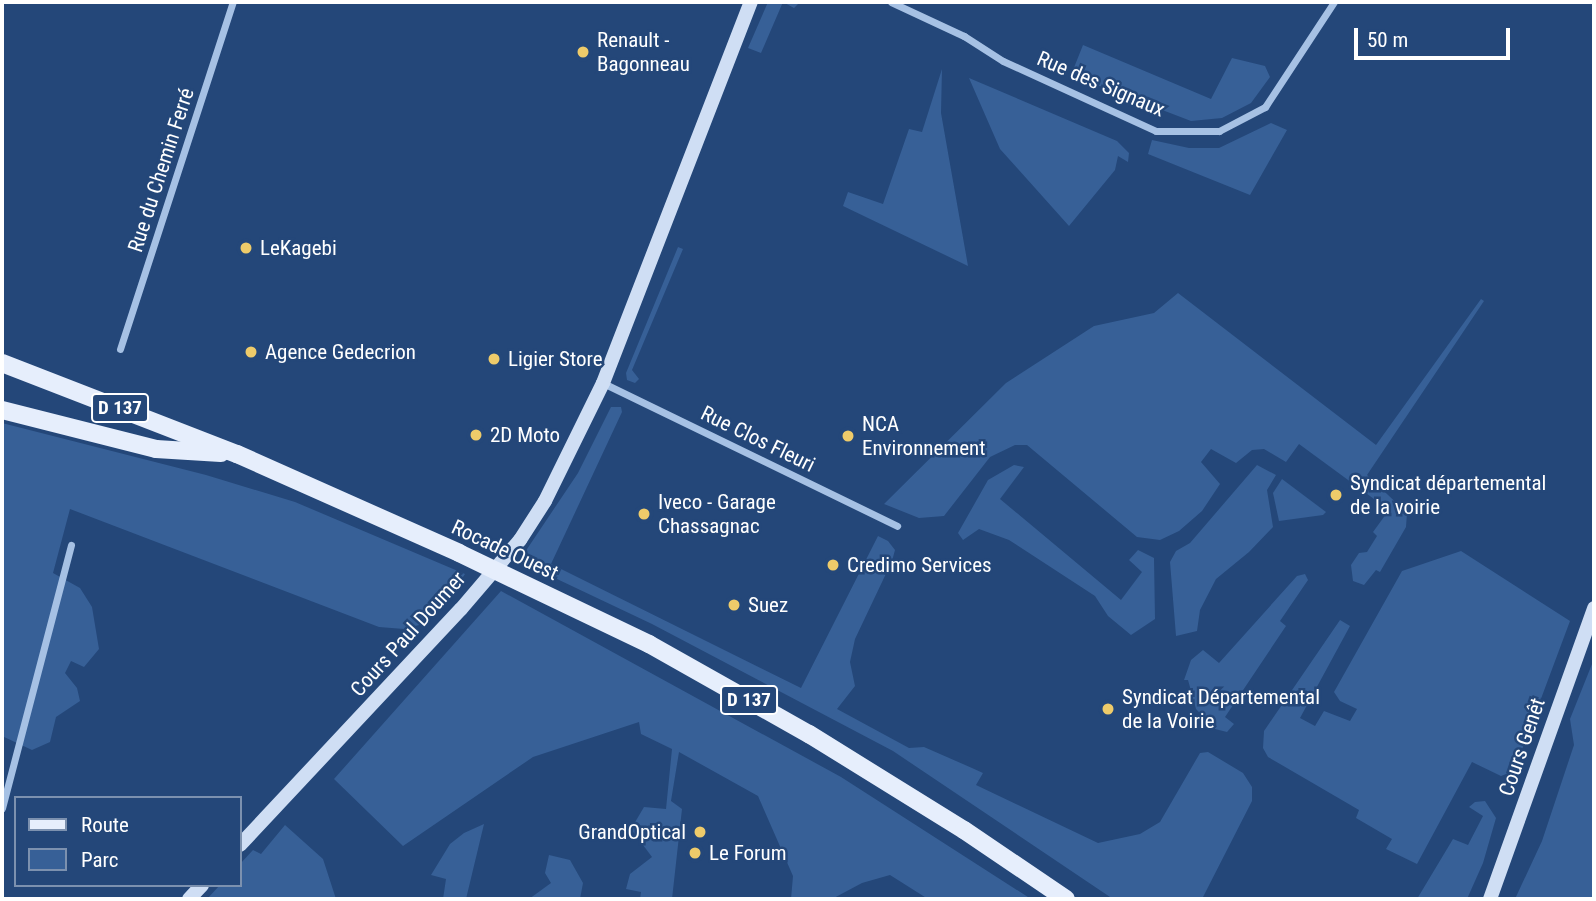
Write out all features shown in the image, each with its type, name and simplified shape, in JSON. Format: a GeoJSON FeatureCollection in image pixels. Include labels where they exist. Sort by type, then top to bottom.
{"type":"FeatureCollection","features":[{"type":"Feature","properties":{"kind":"main road","name":"Rocade Ouest"},"geometry":{"type":"LineString","coordinates":[[2,363],[237,454],[459,553],[649,644],[809,734],[964,830],[1066,899]]}},
{"type":"Feature","properties":{"kind":"main road","name":"D 137"},"geometry":{"type":"LineString","coordinates":[[2,410],[156,449],[237,454]]}},
{"type":"Feature","properties":{"kind":"street","name":"Rue du Chemin Ferré"},"geometry":{"type":"LineString","coordinates":[[120,349],[233,2]]}},
{"type":"Feature","properties":{"kind":"street","name":"Cours Paul Doumer"},"geometry":{"type":"LineString","coordinates":[[242,843],[461,609],[520,540],[565,465],[603,383],[751,2]]}},
{"type":"Feature","properties":{"kind":"street","name":"Rue des Signaux"},"geometry":{"type":"LineString","coordinates":[[891,2],[964,36],[1003,61],[1156,131],[1219,131],[1265,107],[1335,2]]}},
{"type":"Feature","properties":{"kind":"street","name":"Rue Clos Fleuri"},"geometry":{"type":"LineString","coordinates":[[603,383],[897,526]]}},
{"type":"Feature","properties":{"kind":"street"},"geometry":{"type":"LineString","coordinates":[[2,808],[71,545]]}},
{"type":"Feature","properties":{"kind":"street","name":"Cours Genêt"},"geometry":{"type":"LineString","coordinates":[[1490,899],[1594,608]]}},
{"type":"Feature","properties":{"kind":"green space"},"geometry":{"type":"Polygon","coordinates":[[[768,2],[783,2],[761,53],[748,48],[768,2]]]}},
{"type":"Feature","properties":{"kind":"green space"},"geometry":{"type":"Polygon","coordinates":[[[783,2],[800,2],[794,8],[783,2]]]}},
{"type":"Feature","properties":{"kind":"green space"},"geometry":{"type":"Polygon","coordinates":[[[1083,45],[1211,99],[1232,58],[1265,66],[1270,77],[1251,103],[1222,118],[1191,121],[1071,75],[1083,45]]]}},
{"type":"Feature","properties":{"kind":"green space"},"geometry":{"type":"Polygon","coordinates":[[[942,69],[941,113],[968,266],[843,206],[848,192],[883,204],[909,129],[922,132],[942,69]]]}},
{"type":"Feature","properties":{"kind":"green space"},"geometry":{"type":"Polygon","coordinates":[[[969,78],[1117,141],[1129,153],[1128,162],[1118,156],[1115,170],[1069,226],[1000,149],[969,78]]]}},
{"type":"Feature","properties":{"kind":"green space"},"geometry":{"type":"Polygon","coordinates":[[[1271,123],[1287,130],[1250,195],[1148,154],[1152,140],[1189,148],[1219,148],[1271,123]]]}},
{"type":"Feature","properties":{"kind":"green space"},"geometry":{"type":"Polygon","coordinates":[[[678,247],[683,249],[632,370],[639,379],[635,383],[627,380],[626,373],[678,247]]]}},
{"type":"Feature","properties":{"kind":"green space"},"geometry":{"type":"Polygon","coordinates":[[[1178,293],[1376,445],[1481,299],[1484,301],[1367,475],[1407,513],[1406,527],[1380,572],[1376,570],[1364,585],[1353,581],[1351,565],[1359,553],[1367,552],[1377,536],[1373,532],[1389,510],[1299,444],[1286,462],[1264,449],[1252,450],[1236,463],[1211,449],[1201,462],[1220,484],[1202,511],[1179,531],[1160,540],[1137,537],[1027,445],[1015,445],[990,457],[944,516],[919,518],[884,504],[1006,383],[1094,326],[1154,313],[1178,293]]]}},
{"type":"Feature","properties":{"kind":"green space"},"geometry":{"type":"Polygon","coordinates":[[[611,407],[621,407],[622,412],[551,564],[801,688],[878,536],[888,541],[895,550],[892,561],[855,639],[850,662],[855,686],[837,709],[909,748],[924,747],[983,773],[976,785],[1098,843],[1140,834],[1160,822],[1200,753],[1208,752],[1243,773],[1252,787],[1252,801],[1202,899],[1113,899],[893,751],[652,624],[519,561],[578,473],[611,407]]]}},
{"type":"Feature","properties":{"kind":"green space"},"geometry":{"type":"Polygon","coordinates":[[[2,423],[206,475],[295,502],[465,574],[441,609],[423,624],[404,629],[379,627],[70,509],[53,573],[80,588],[92,607],[99,649],[84,667],[71,661],[65,673],[77,688],[80,701],[56,717],[50,742],[32,750],[2,736],[2,423]]]}},
{"type":"Feature","properties":{"kind":"green space"},"geometry":{"type":"Polygon","coordinates":[[[1014,465],[1024,467],[1000,499],[1121,600],[1142,572],[1129,560],[1138,550],[1154,558],[1155,619],[1131,635],[1108,616],[1095,596],[1009,540],[979,529],[963,540],[958,533],[988,480],[1014,465]]]}},
{"type":"Feature","properties":{"kind":"green space"},"geometry":{"type":"Polygon","coordinates":[[[1257,465],[1276,475],[1267,490],[1273,527],[1249,552],[1216,579],[1200,610],[1197,631],[1176,636],[1170,562],[1176,551],[1190,543],[1257,465]]]}},
{"type":"Feature","properties":{"kind":"green space"},"geometry":{"type":"Polygon","coordinates":[[[1282,479],[1326,512],[1323,515],[1279,521],[1273,493],[1282,479]]]}},
{"type":"Feature","properties":{"kind":"green space"},"geometry":{"type":"Polygon","coordinates":[[[1461,551],[1570,621],[1514,771],[1501,776],[1472,762],[1417,864],[1386,849],[1392,839],[1356,818],[1359,810],[1268,757],[1263,748],[1264,731],[1340,620],[1350,626],[1300,718],[1315,726],[1324,711],[1350,721],[1357,709],[1340,701],[1334,692],[1402,571],[1461,551]]]}},
{"type":"Feature","properties":{"kind":"green space"},"geometry":{"type":"Polygon","coordinates":[[[1305,574],[1308,580],[1280,621],[1286,626],[1225,717],[1234,724],[1227,732],[1215,729],[1196,709],[1188,680],[1184,680],[1191,660],[1203,650],[1219,663],[1297,576],[1305,574]]]}},
{"type":"Feature","properties":{"kind":"green space"},"geometry":{"type":"Polygon","coordinates":[[[501,591],[841,777],[1031,899],[928,899],[890,875],[862,883],[832,899],[791,899],[793,876],[758,796],[679,752],[671,801],[682,809],[672,899],[640,899],[641,892],[626,889],[630,874],[652,857],[631,829],[644,807],[666,809],[672,749],[641,734],[639,722],[533,757],[403,846],[334,779],[501,591]]]}},
{"type":"Feature","properties":{"kind":"green space"},"geometry":{"type":"Polygon","coordinates":[[[1594,659],[1594,899],[1515,899],[1542,841],[1574,745],[1570,719],[1594,659]]]}},
{"type":"Feature","properties":{"kind":"green space"},"geometry":{"type":"Polygon","coordinates":[[[1485,801],[1496,818],[1483,863],[1467,899],[1417,899],[1453,839],[1468,845],[1483,816],[1469,807],[1475,802],[1485,801]]]}},
{"type":"Feature","properties":{"kind":"green space"},"geometry":{"type":"Polygon","coordinates":[[[484,824],[466,899],[443,899],[446,879],[431,875],[450,844],[464,833],[484,824]]]}},
{"type":"Feature","properties":{"kind":"green space"},"geometry":{"type":"Polygon","coordinates":[[[285,825],[323,859],[336,899],[207,899],[218,887],[242,887],[242,862],[253,850],[261,854],[285,825]]]}},
{"type":"Feature","properties":{"kind":"green space"},"geometry":{"type":"Polygon","coordinates":[[[549,855],[570,860],[583,883],[580,899],[529,899],[551,883],[545,873],[549,855]]]}},
{"type":"Feature","properties":{"kind":"place","name":"Renault - Bagonneau"},"geometry":{"type":"Point","coordinates":[583,52]}},
{"type":"Feature","properties":{"kind":"place","name":"LeKagebi"},"geometry":{"type":"Point","coordinates":[246,248]}},
{"type":"Feature","properties":{"kind":"place","name":"Agence Gedecrion"},"geometry":{"type":"Point","coordinates":[251,352]}},
{"type":"Feature","properties":{"kind":"place","name":"Ligier Store"},"geometry":{"type":"Point","coordinates":[494,359]}},
{"type":"Feature","properties":{"kind":"place","name":"2D Moto"},"geometry":{"type":"Point","coordinates":[476,435]}},
{"type":"Feature","properties":{"kind":"place","name":"NCA Environnement"},"geometry":{"type":"Point","coordinates":[848,436]}},
{"type":"Feature","properties":{"kind":"place","name":"Syndicat départemental de la voirie"},"geometry":{"type":"Point","coordinates":[1336,495]}},
{"type":"Feature","properties":{"kind":"place","name":"Iveco - Garage Chassagnac"},"geometry":{"type":"Point","coordinates":[644,514]}},
{"type":"Feature","properties":{"kind":"place","name":"Credimo Services"},"geometry":{"type":"Point","coordinates":[833,565]}},
{"type":"Feature","properties":{"kind":"place","name":"Suez"},"geometry":{"type":"Point","coordinates":[734,605]}},
{"type":"Feature","properties":{"kind":"place","name":"Syndicat Départemental de la Voirie"},"geometry":{"type":"Point","coordinates":[1108,709]}},
{"type":"Feature","properties":{"kind":"place","name":"GrandOptical"},"geometry":{"type":"Point","coordinates":[700,832]}},
{"type":"Feature","properties":{"kind":"place","name":"Le Forum"},"geometry":{"type":"Point","coordinates":[695,853]}}]}
